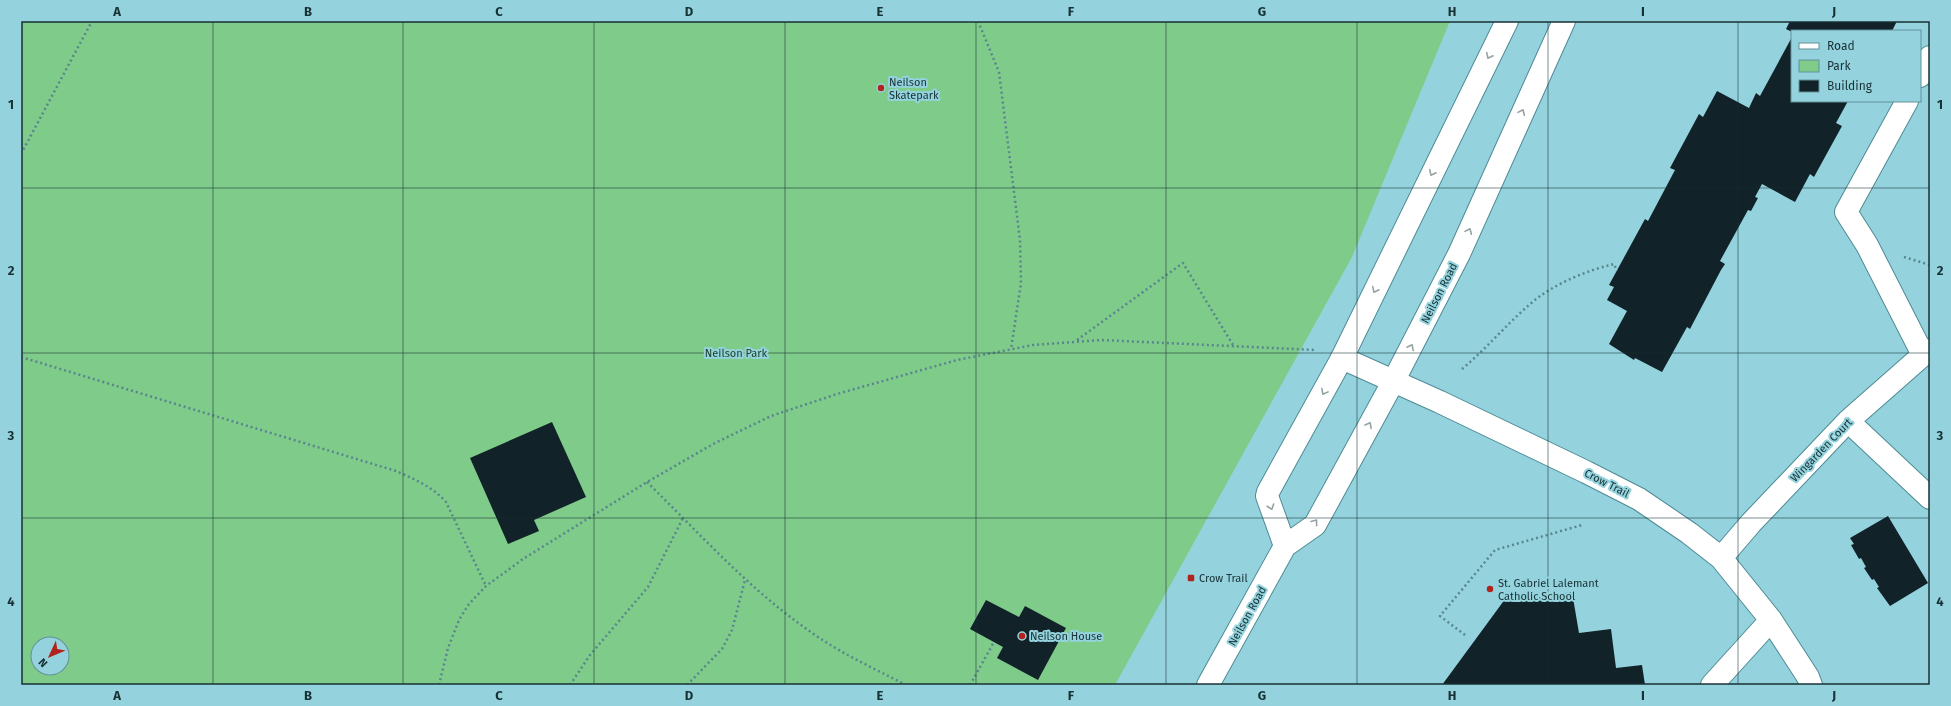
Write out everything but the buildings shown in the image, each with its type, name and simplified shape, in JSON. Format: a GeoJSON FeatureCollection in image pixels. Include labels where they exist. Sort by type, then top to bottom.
{"type":"FeatureCollection","features":[{"type":"Feature","properties":{"kind":"main road"},"geometry":{"type":"LineString","coordinates":[[1285,546],[1267,494],[1342,358],[1507,21]]}},
{"type":"Feature","properties":{"kind":"main road","name":"Neilson Road"},"geometry":{"type":"LineString","coordinates":[[1208,685],[1285,546],[1315,525],[1393,382],[1458,254],[1564,21]]}},
{"type":"Feature","properties":{"kind":"main road"},"geometry":{"type":"LineString","coordinates":[[1921,74],[1930,57]]}},
{"type":"Feature","properties":{"kind":"main road"},"geometry":{"type":"LineString","coordinates":[[1906,102],[1846,212],[1867,245],[1926,352]]}},
{"type":"Feature","properties":{"kind":"main road","name":"Wingarden Court"},"geometry":{"type":"LineString","coordinates":[[1721,558],[1751,523],[1848,421],[1926,352]]}},
{"type":"Feature","properties":{"kind":"main road","name":"Crow Trail"},"geometry":{"type":"LineString","coordinates":[[1342,358],[1440,402],[1639,499],[1689,533],[1721,558],[1771,620],[1808,677],[1811,685]]}},
{"type":"Feature","properties":{"kind":"main road"},"geometry":{"type":"LineString","coordinates":[[1848,421],[1930,498]]}},
{"type":"Feature","properties":{"kind":"main road"},"geometry":{"type":"LineString","coordinates":[[1712,685],[1771,620]]}},
{"type":"Feature","properties":{"kind":"path"},"geometry":{"type":"LineString","coordinates":[[21,154],[92,21]]}},
{"type":"Feature","properties":{"kind":"path"},"geometry":{"type":"LineString","coordinates":[[978,21],[999,72],[1020,240],[1021,284],[1011,349]]}},
{"type":"Feature","properties":{"kind":"path"},"geometry":{"type":"LineString","coordinates":[[1076,341],[1184,263],[1233,346]]}},
{"type":"Feature","properties":{"kind":"path"},"geometry":{"type":"LineString","coordinates":[[1462,369],[1529,304],[1544,293],[1595,269],[1614,264],[1617,271]]}},
{"type":"Feature","properties":{"kind":"path"},"geometry":{"type":"LineString","coordinates":[[439,685],[448,648],[459,620],[469,604],[486,586],[523,559],[647,482],[720,440],[771,416],[838,394],[971,357],[1011,349],[1076,341],[1109,340],[1316,350],[1342,358]]}},
{"type":"Feature","properties":{"kind":"path"},"geometry":{"type":"LineString","coordinates":[[21,357],[391,470],[420,482],[438,493],[446,502],[486,586]]}},
{"type":"Feature","properties":{"kind":"path"},"geometry":{"type":"LineString","coordinates":[[647,482],[745,579],[780,609],[809,631],[838,649],[906,685]]}},
{"type":"Feature","properties":{"kind":"path"},"geometry":{"type":"LineString","coordinates":[[570,685],[590,655],[648,587],[683,518]]}},
{"type":"Feature","properties":{"kind":"path"},"geometry":{"type":"LineString","coordinates":[[1465,635],[1440,616],[1494,550],[1582,525]]}},
{"type":"Feature","properties":{"kind":"path"},"geometry":{"type":"LineString","coordinates":[[687,685],[722,649],[732,630],[745,579]]}},
{"type":"Feature","properties":{"kind":"path"},"geometry":{"type":"LineString","coordinates":[[970,685],[994,642]]}},
{"type":"Feature","properties":{"kind":"green space","name":"Neilson Park"},"geometry":{"type":"Polygon","coordinates":[[[21,21],[1450,21],[1352,257],[1115,685],[21,685],[21,21]]]}},
{"type":"Feature","properties":{"kind":"place","name":"Neilson Skatepark"},"geometry":{"type":"Point","coordinates":[881,88]}},
{"type":"Feature","properties":{"kind":"place","name":"Crow Trail"},"geometry":{"type":"Point","coordinates":[1191,578]}},
{"type":"Feature","properties":{"kind":"place","name":"St. Gabriel Lalemant Catholic School"},"geometry":{"type":"Point","coordinates":[1490,589]}},
{"type":"Feature","properties":{"kind":"place","name":"Neilson House"},"geometry":{"type":"Point","coordinates":[1022,636]}}]}
